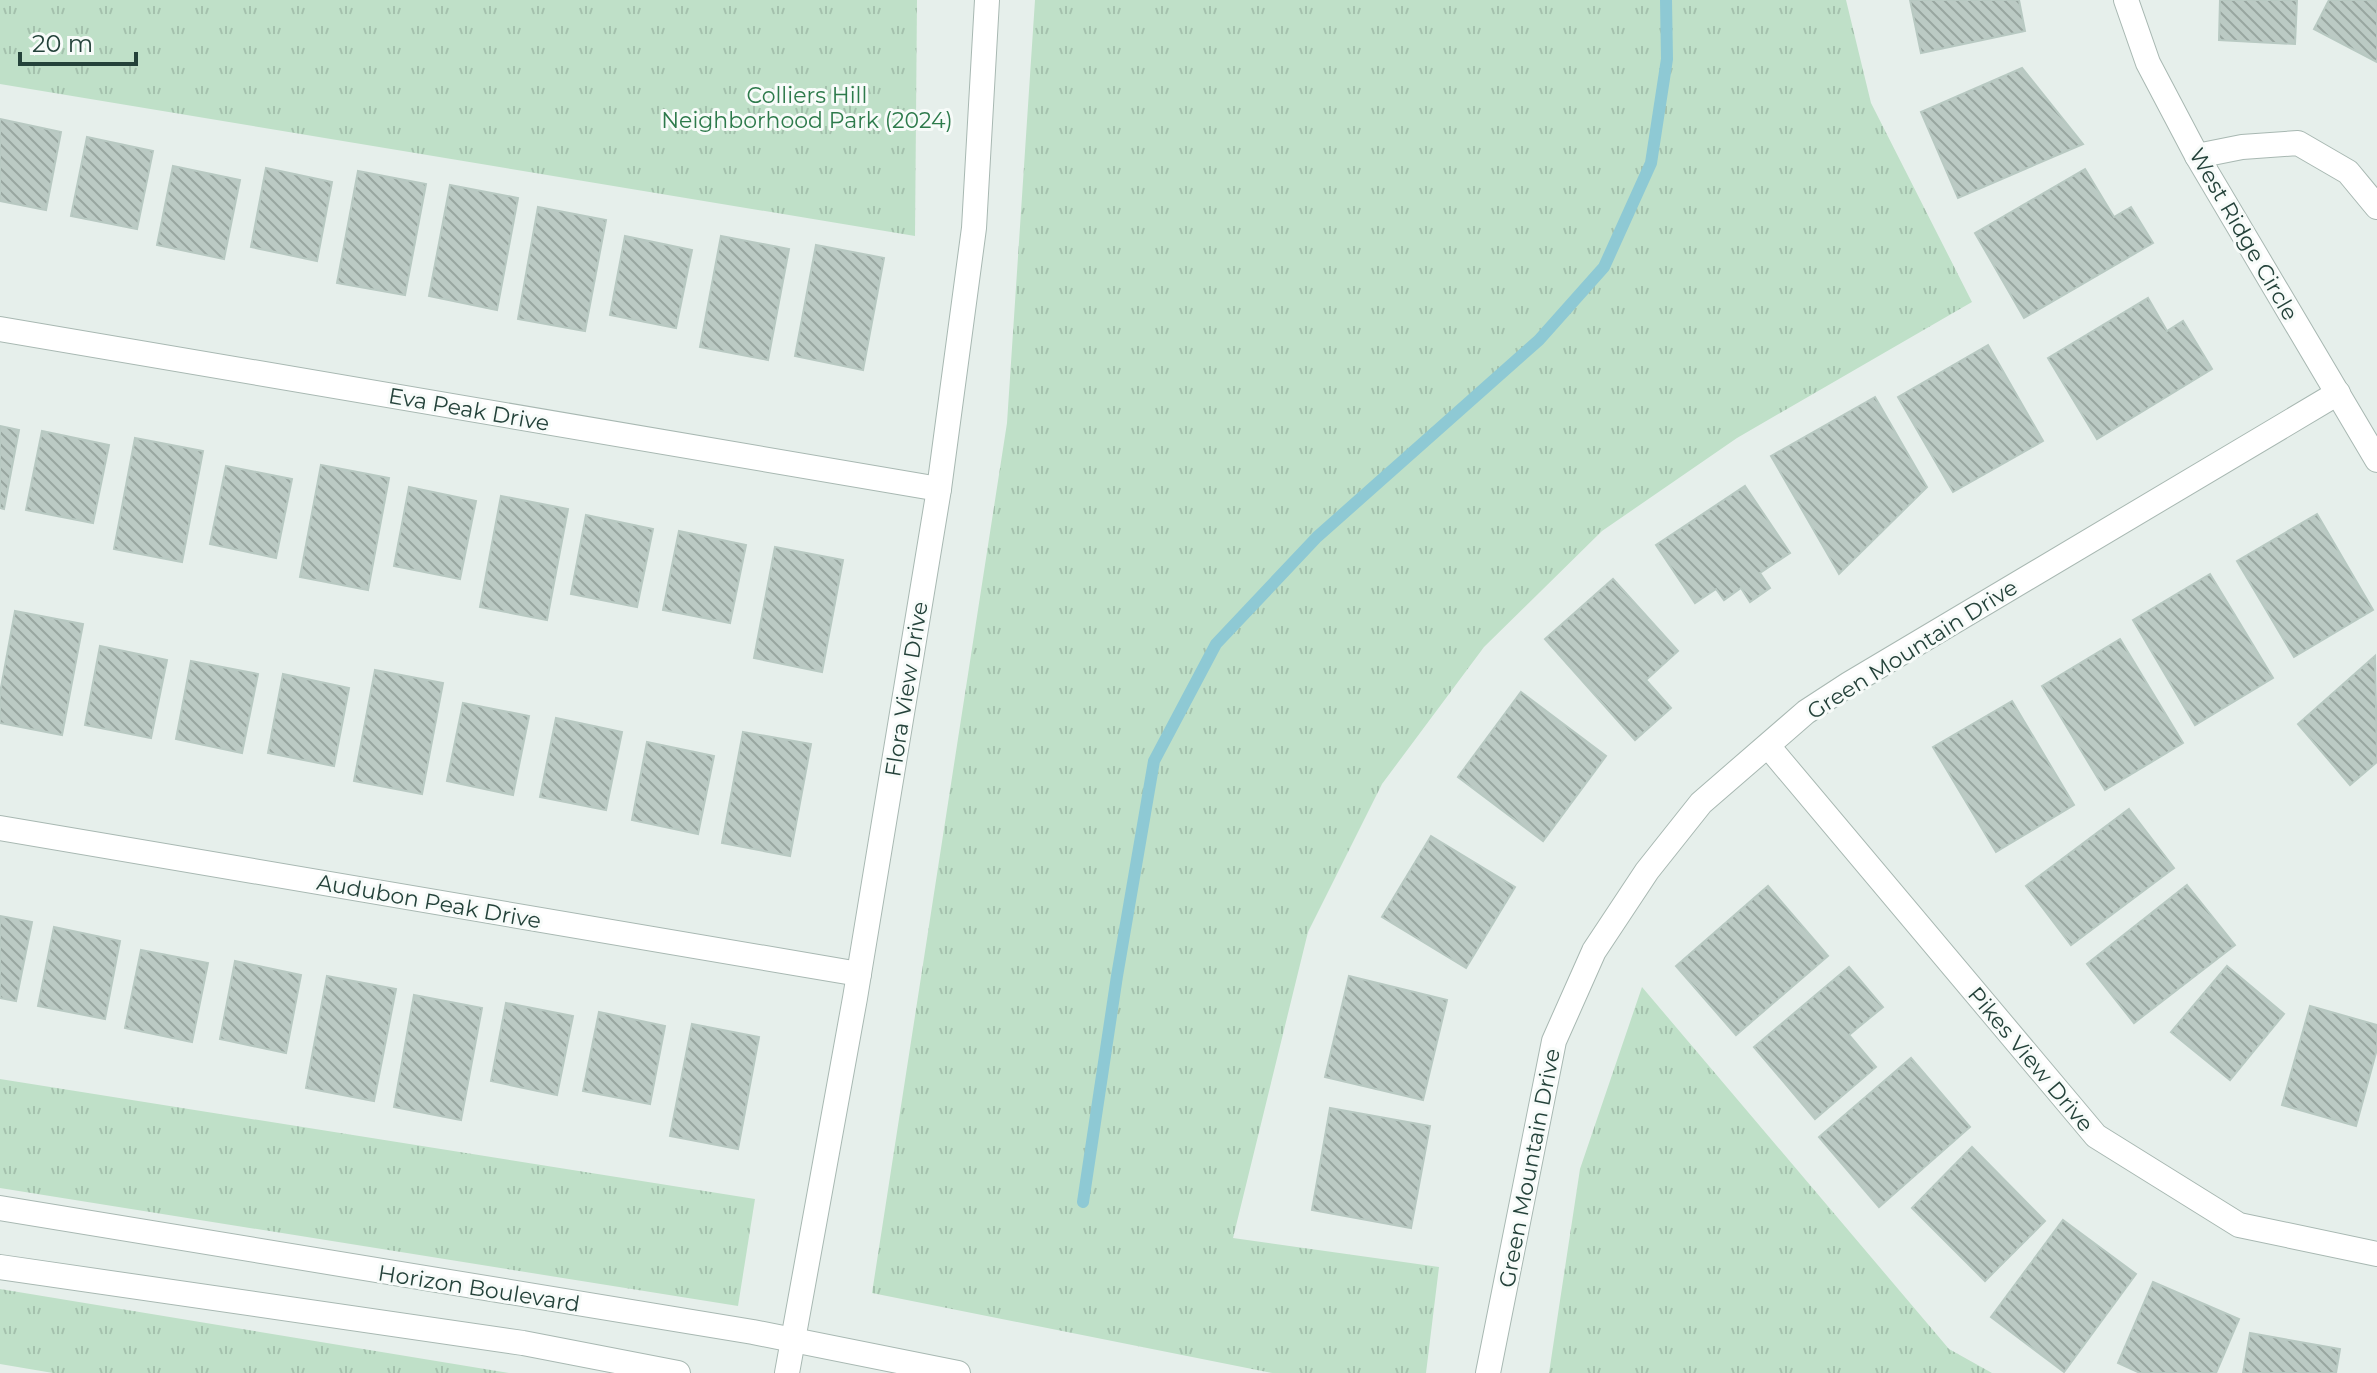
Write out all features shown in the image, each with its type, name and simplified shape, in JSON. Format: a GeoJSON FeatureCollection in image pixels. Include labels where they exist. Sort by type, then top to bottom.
{"type":"FeatureCollection","features":[{"type":"Feature","properties":{"kind":"street","name":"Flora View Drive"},"geometry":{"type":"LineString","coordinates":[[787,1373],[859,974],[939,489],[974,228],[987,0]]}},
{"type":"Feature","properties":{"kind":"street","name":"West Ridge Circle"},"geometry":{"type":"LineString","coordinates":[[2126,0],[2148,63],[2197,156],[2377,460]]}},
{"type":"Feature","properties":{"kind":"street"},"geometry":{"type":"LineString","coordinates":[[2197,156],[2242,147],[2298,143],[2348,172],[2377,207]]}},
{"type":"Feature","properties":{"kind":"street","name":"Eva Peak Drive"},"geometry":{"type":"LineString","coordinates":[[0,329],[939,489]]}},
{"type":"Feature","properties":{"kind":"street","name":"Green Mountain Drive"},"geometry":{"type":"LineString","coordinates":[[1488,1373],[1554,1041],[1594,951],[1647,871],[1701,803],[1806,712],[1849,684],[2338,393]]}},
{"type":"Feature","properties":{"kind":"street","name":"Pikes View Drive"},"geometry":{"type":"LineString","coordinates":[[1768,746],[2096,1136],[2239,1225],[2377,1254]]}},
{"type":"Feature","properties":{"kind":"street","name":"Audubon Peak Drive"},"geometry":{"type":"LineString","coordinates":[[0,828],[859,974]]}},
{"type":"Feature","properties":{"kind":"street","name":"Horizon Boulevard"},"geometry":{"type":"LineString","coordinates":[[0,1208],[793,1339],[958,1373]]}},
{"type":"Feature","properties":{"kind":"street"},"geometry":{"type":"LineString","coordinates":[[0,1267],[523,1343],[678,1373]]}},
{"type":"Feature","properties":{"kind":"green space","name":"Colliers Hill Neighborhood Park (2024)"},"geometry":{"type":"Polygon","coordinates":[[[0,0],[917,0],[915,236],[0,84],[0,0]]]}},
{"type":"Feature","properties":{"kind":"green space"},"geometry":{"type":"Polygon","coordinates":[[[1035,0],[1846,0],[1871,103],[1972,302],[1737,438],[1602,531],[1484,647],[1382,784],[1308,932],[1233,1238],[1439,1267],[1426,1373],[1272,1373],[872,1293],[1007,423],[1035,0]]]}},
{"type":"Feature","properties":{"kind":"green space"},"geometry":{"type":"Polygon","coordinates":[[[1642,987],[1949,1349],[1992,1373],[1549,1373],[1580,1169],[1642,987]]]}},
{"type":"Feature","properties":{"kind":"green space"},"geometry":{"type":"Polygon","coordinates":[[[0,1079],[755,1199],[738,1306],[0,1188],[0,1079]]]}},
{"type":"Feature","properties":{"kind":"green space"},"geometry":{"type":"Polygon","coordinates":[[[0,1289],[509,1373],[53,1373],[0,1364],[0,1289]]]}},
{"type":"Feature","properties":{"kind":"building"},"geometry":{"type":"Polygon","coordinates":[[[1910,0],[2019,0],[2025,31],[1921,53],[1910,0]]]}},
{"type":"Feature","properties":{"kind":"building"},"geometry":{"type":"Polygon","coordinates":[[[2220,0],[2297,0],[2295,44],[2219,40],[2220,0]]]}},
{"type":"Feature","properties":{"kind":"building"},"geometry":{"type":"Polygon","coordinates":[[[2329,0],[2377,0],[2377,62],[2314,29],[2329,0]]]}},
{"type":"Feature","properties":{"kind":"building"},"geometry":{"type":"Polygon","coordinates":[[[2022,68],[2083,144],[1958,198],[1921,112],[2022,68]]]}},
{"type":"Feature","properties":{"kind":"building"},"geometry":{"type":"Polygon","coordinates":[[[0,119],[61,132],[46,210],[0,201],[0,119]]]}},
{"type":"Feature","properties":{"kind":"building"},"geometry":{"type":"Polygon","coordinates":[[[87,137],[153,151],[137,229],[71,216],[87,137]]]}},
{"type":"Feature","properties":{"kind":"building"},"geometry":{"type":"Polygon","coordinates":[[[173,166],[240,180],[224,259],[157,245],[173,166]]]}},
{"type":"Feature","properties":{"kind":"building"},"geometry":{"type":"Polygon","coordinates":[[[266,168],[332,182],[317,261],[251,247],[266,168]]]}},
{"type":"Feature","properties":{"kind":"building"},"geometry":{"type":"Polygon","coordinates":[[[2085,169],[2114,217],[2131,207],[2153,243],[2024,318],[1975,233],[2085,169]]]}},
{"type":"Feature","properties":{"kind":"building"},"geometry":{"type":"Polygon","coordinates":[[[358,171],[426,184],[405,295],[337,283],[358,171]]]}},
{"type":"Feature","properties":{"kind":"building"},"geometry":{"type":"Polygon","coordinates":[[[450,185],[518,198],[497,310],[429,296],[450,185]]]}},
{"type":"Feature","properties":{"kind":"building"},"geometry":{"type":"Polygon","coordinates":[[[538,207],[606,220],[585,331],[518,319],[538,207]]]}},
{"type":"Feature","properties":{"kind":"building"},"geometry":{"type":"Polygon","coordinates":[[[625,236],[692,250],[676,328],[610,315],[625,236]]]}},
{"type":"Feature","properties":{"kind":"building"},"geometry":{"type":"Polygon","coordinates":[[[721,236],[789,249],[768,360],[700,347],[721,236]]]}},
{"type":"Feature","properties":{"kind":"building"},"geometry":{"type":"Polygon","coordinates":[[[816,245],[884,258],[863,370],[795,356],[816,245]]]}},
{"type":"Feature","properties":{"kind":"building"},"geometry":{"type":"Polygon","coordinates":[[[2148,298],[2167,331],[2183,321],[2212,369],[2097,439],[2048,358],[2148,298]]]}},
{"type":"Feature","properties":{"kind":"building"},"geometry":{"type":"Polygon","coordinates":[[[1988,345],[2043,441],[1953,492],[1898,397],[1988,345]]]}},
{"type":"Feature","properties":{"kind":"building"},"geometry":{"type":"Polygon","coordinates":[[[1875,397],[1927,487],[1839,574],[1771,456],[1875,397]]]}},
{"type":"Feature","properties":{"kind":"building"},"geometry":{"type":"Polygon","coordinates":[[[0,426],[19,430],[4,509],[0,508],[0,426]]]}},
{"type":"Feature","properties":{"kind":"building"},"geometry":{"type":"Polygon","coordinates":[[[42,431],[109,445],[93,523],[26,510],[42,431]]]}},
{"type":"Feature","properties":{"kind":"building"},"geometry":{"type":"Polygon","coordinates":[[[135,438],[203,451],[182,562],[114,549],[135,438]]]}},
{"type":"Feature","properties":{"kind":"building"},"geometry":{"type":"Polygon","coordinates":[[[321,465],[389,478],[368,590],[300,577],[321,465]]]}},
{"type":"Feature","properties":{"kind":"building"},"geometry":{"type":"Polygon","coordinates":[[[226,466],[292,479],[276,558],[210,544],[226,466]]]}},
{"type":"Feature","properties":{"kind":"building"},"geometry":{"type":"Polygon","coordinates":[[[1745,486],[1790,553],[1760,573],[1770,588],[1750,602],[1741,588],[1724,600],[1716,589],[1695,603],[1656,545],[1745,486]]]}},
{"type":"Feature","properties":{"kind":"building"},"geometry":{"type":"Polygon","coordinates":[[[409,487],[476,501],[460,579],[394,566],[409,487]]]}},
{"type":"Feature","properties":{"kind":"building"},"geometry":{"type":"Polygon","coordinates":[[[501,496],[568,509],[547,620],[480,607],[501,496]]]}},
{"type":"Feature","properties":{"kind":"building"},"geometry":{"type":"Polygon","coordinates":[[[2317,514],[2373,610],[2294,657],[2237,561],[2317,514]]]}},
{"type":"Feature","properties":{"kind":"building"},"geometry":{"type":"Polygon","coordinates":[[[586,515],[653,529],[637,607],[571,594],[586,515]]]}},
{"type":"Feature","properties":{"kind":"building"},"geometry":{"type":"Polygon","coordinates":[[[679,531],[746,545],[730,623],[663,610],[679,531]]]}},
{"type":"Feature","properties":{"kind":"building"},"geometry":{"type":"Polygon","coordinates":[[[775,547],[843,560],[822,672],[754,658],[775,547]]]}},
{"type":"Feature","properties":{"kind":"building"},"geometry":{"type":"Polygon","coordinates":[[[2210,574],[2273,678],[2195,725],[2133,620],[2210,574]]]}},
{"type":"Feature","properties":{"kind":"building"},"geometry":{"type":"Polygon","coordinates":[[[1613,579],[1678,651],[1646,680],[1671,708],[1635,740],[1545,639],[1613,579]]]}},
{"type":"Feature","properties":{"kind":"building"},"geometry":{"type":"Polygon","coordinates":[[[15,611],[83,624],[62,735],[0,723],[0,693],[15,611]]]}},
{"type":"Feature","properties":{"kind":"building"},"geometry":{"type":"Polygon","coordinates":[[[2120,639],[2183,743],[2105,790],[2042,686],[2120,639]]]}},
{"type":"Feature","properties":{"kind":"building"},"geometry":{"type":"Polygon","coordinates":[[[100,646],[167,660],[151,738],[85,725],[100,646]]]}},
{"type":"Feature","properties":{"kind":"building"},"geometry":{"type":"Polygon","coordinates":[[[2375,656],[2377,762],[2350,785],[2298,724],[2375,656]]]}},
{"type":"Feature","properties":{"kind":"building"},"geometry":{"type":"Polygon","coordinates":[[[191,661],[258,674],[242,753],[176,739],[191,661]]]}},
{"type":"Feature","properties":{"kind":"building"},"geometry":{"type":"Polygon","coordinates":[[[375,670],[443,683],[422,794],[354,781],[375,670]]]}},
{"type":"Feature","properties":{"kind":"building"},"geometry":{"type":"Polygon","coordinates":[[[283,674],[349,688],[334,766],[268,753],[283,674]]]}},
{"type":"Feature","properties":{"kind":"building"},"geometry":{"type":"Polygon","coordinates":[[[1521,692],[1606,756],[1543,841],[1458,777],[1521,692]]]}},
{"type":"Feature","properties":{"kind":"building"},"geometry":{"type":"Polygon","coordinates":[[[2012,701],[2074,805],[1996,852],[1933,747],[2012,701]]]}},
{"type":"Feature","properties":{"kind":"building"},"geometry":{"type":"Polygon","coordinates":[[[463,703],[529,716],[513,795],[447,781],[463,703]]]}},
{"type":"Feature","properties":{"kind":"building"},"geometry":{"type":"Polygon","coordinates":[[[556,718],[622,732],[606,810],[540,797],[556,718]]]}},
{"type":"Feature","properties":{"kind":"building"},"geometry":{"type":"Polygon","coordinates":[[[743,732],[811,744],[790,856],[722,843],[743,732]]]}},
{"type":"Feature","properties":{"kind":"building"},"geometry":{"type":"Polygon","coordinates":[[[647,742],[714,756],[698,834],[632,820],[647,742]]]}},
{"type":"Feature","properties":{"kind":"building"},"geometry":{"type":"Polygon","coordinates":[[[2129,809],[2174,868],[2071,945],[2026,886],[2129,809]]]}},
{"type":"Feature","properties":{"kind":"building"},"geometry":{"type":"Polygon","coordinates":[[[1431,836],[1515,887],[1466,968],[1382,917],[1431,836]]]}},
{"type":"Feature","properties":{"kind":"building"},"geometry":{"type":"Polygon","coordinates":[[[2187,885],[2235,945],[2134,1023],[2087,964],[2187,885]]]}},
{"type":"Feature","properties":{"kind":"building"},"geometry":{"type":"Polygon","coordinates":[[[1768,886],[1828,956],[1736,1035],[1676,966],[1768,886]]]}},
{"type":"Feature","properties":{"kind":"building"},"geometry":{"type":"Polygon","coordinates":[[[0,916],[32,922],[16,1001],[0,998],[0,916]]]}},
{"type":"Feature","properties":{"kind":"building"},"geometry":{"type":"Polygon","coordinates":[[[54,927],[120,941],[105,1019],[38,1006],[54,927]]]}},
{"type":"Feature","properties":{"kind":"building"},"geometry":{"type":"Polygon","coordinates":[[[141,950],[208,963],[192,1042],[125,1028],[141,950]]]}},
{"type":"Feature","properties":{"kind":"building"},"geometry":{"type":"Polygon","coordinates":[[[235,961],[301,975],[286,1053],[220,1039],[235,961]]]}},
{"type":"Feature","properties":{"kind":"building"},"geometry":{"type":"Polygon","coordinates":[[[2227,966],[2284,1014],[2230,1080],[2171,1032],[2227,966]]]}},
{"type":"Feature","properties":{"kind":"building"},"geometry":{"type":"Polygon","coordinates":[[[1849,967],[1883,1007],[1849,1035],[1876,1067],[1815,1119],[1754,1047],[1849,967]]]}},
{"type":"Feature","properties":{"kind":"building"},"geometry":{"type":"Polygon","coordinates":[[[327,976],[396,989],[374,1101],[306,1088],[327,976]]]}},
{"type":"Feature","properties":{"kind":"building"},"geometry":{"type":"Polygon","coordinates":[[[1349,976],[1447,1000],[1423,1100],[1325,1077],[1349,976]]]}},
{"type":"Feature","properties":{"kind":"building"},"geometry":{"type":"Polygon","coordinates":[[[414,995],[482,1008],[461,1120],[394,1107],[414,995]]]}},
{"type":"Feature","properties":{"kind":"building"},"geometry":{"type":"Polygon","coordinates":[[[506,1003],[573,1016],[557,1095],[491,1081],[506,1003]]]}},
{"type":"Feature","properties":{"kind":"building"},"geometry":{"type":"Polygon","coordinates":[[[2310,1006],[2377,1025],[2377,1049],[2356,1126],[2282,1105],[2310,1006]]]}},
{"type":"Feature","properties":{"kind":"building"},"geometry":{"type":"Polygon","coordinates":[[[599,1012],[665,1026],[650,1104],[583,1091],[599,1012]]]}},
{"type":"Feature","properties":{"kind":"building"},"geometry":{"type":"Polygon","coordinates":[[[692,1024],[759,1037],[738,1149],[670,1136],[692,1024]]]}},
{"type":"Feature","properties":{"kind":"building"},"geometry":{"type":"Polygon","coordinates":[[[1911,1058],[1970,1127],[1879,1207],[1819,1137],[1911,1058]]]}},
{"type":"Feature","properties":{"kind":"building"},"geometry":{"type":"Polygon","coordinates":[[[1330,1108],[1430,1126],[1411,1228],[1312,1210],[1330,1108]]]}},
{"type":"Feature","properties":{"kind":"building"},"geometry":{"type":"Polygon","coordinates":[[[1972,1147],[2045,1221],[1985,1281],[1912,1208],[1972,1147]]]}},
{"type":"Feature","properties":{"kind":"building"},"geometry":{"type":"Polygon","coordinates":[[[2063,1220],[2136,1274],[2064,1372],[1991,1317],[2063,1220]]]}},
{"type":"Feature","properties":{"kind":"building"},"geometry":{"type":"Polygon","coordinates":[[[2153,1282],[2239,1319],[2216,1373],[2140,1373],[2118,1363],[2153,1282]]]}},
{"type":"Feature","properties":{"kind":"building"},"geometry":{"type":"Polygon","coordinates":[[[2250,1333],[2340,1349],[2336,1373],[2243,1373],[2250,1333]]]}},
{"type":"Feature","properties":{"kind":"waterway"},"geometry":{"type":"LineString","coordinates":[[1083,1202],[1154,761],[1216,644],[1317,537],[1539,340],[1604,267],[1651,163],[1667,59],[1666,0]]}}]}
